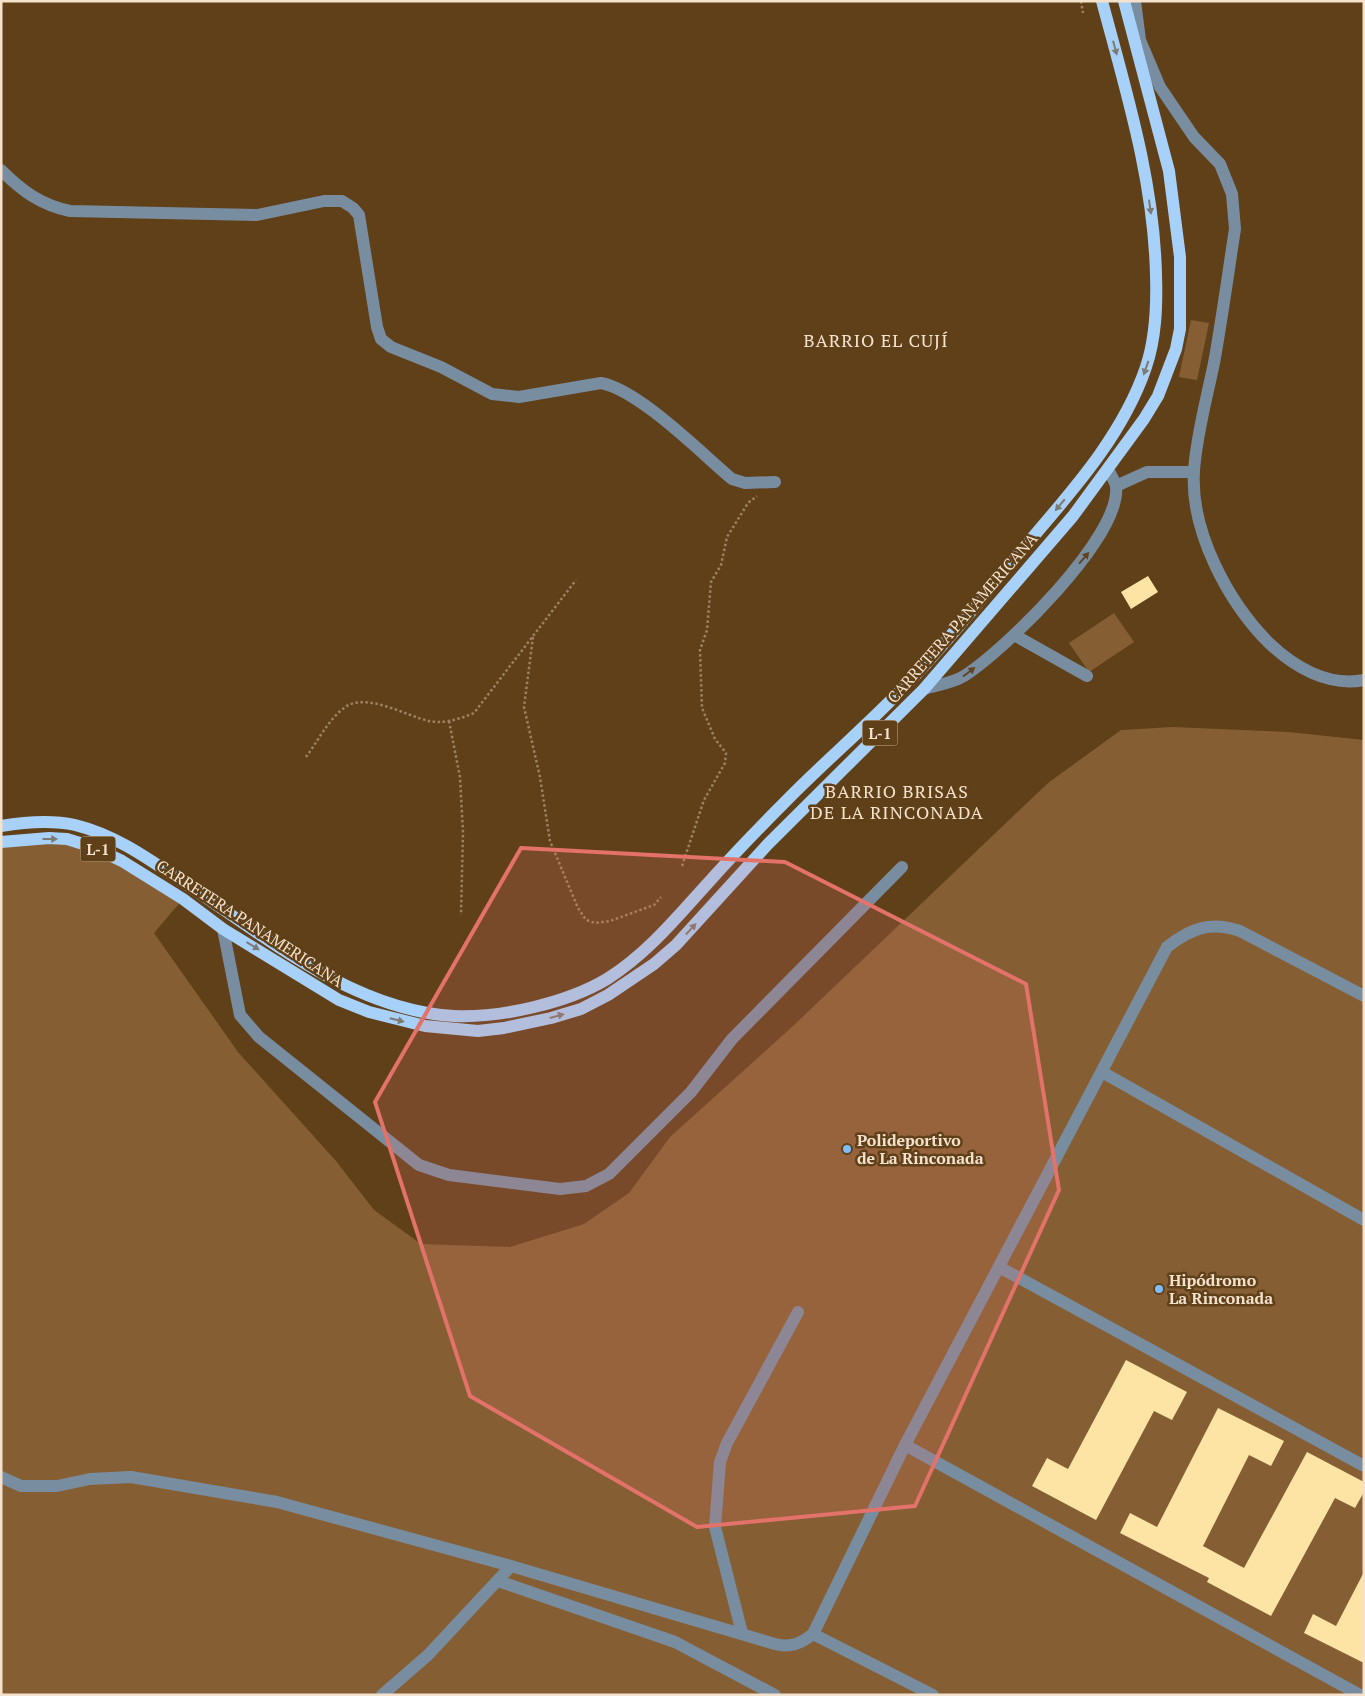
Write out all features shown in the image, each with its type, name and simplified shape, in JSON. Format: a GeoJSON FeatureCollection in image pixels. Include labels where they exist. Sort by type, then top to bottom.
{"type":"FeatureCollection","features":[{"type":"Feature","properties":{"kind":"main road","name":"CARRETERA PANAMERICANA"},"geometry":{"type":"LineString","coordinates":[[1,826],[71,824],[100,833],[131,848],[268,939],[350,988],[378,1000],[406,1008],[454,1016],[504,1012],[552,1002],[580,992],[607,979],[626,965],[668,928],[785,802],[908,684],[1075,488],[1103,451],[1130,406],[1148,364],[1156,321],[1155,253],[1145,169],[1102,1]]}},
{"type":"Feature","properties":{"kind":"main road","name":"CARRETERA PANAMERICANA"},"geometry":{"type":"LineString","coordinates":[[1,842],[49,838],[67,839],[94,847],[122,861],[223,928],[339,1000],[399,1021],[450,1029],[478,1031],[504,1028],[581,1009],[608,995],[646,970],[676,945],[768,844],[924,689],[1073,516],[1144,419],[1158,396],[1176,349],[1180,328],[1180,256],[1169,171],[1124,1]]}},
{"type":"Feature","properties":{"kind":"street"},"geometry":{"type":"LineString","coordinates":[[1134,1],[1140,40],[1160,87],[1194,137],[1220,164],[1232,194],[1235,229],[1194,472],[1198,520],[1215,568],[1261,635],[1280,654],[1300,667],[1323,678],[1354,682],[1364,680]]}},
{"type":"Feature","properties":{"kind":"street"},"geometry":{"type":"LineString","coordinates":[[1,170],[25,193],[44,204],[70,210],[257,215],[324,201],[342,201],[353,208],[359,215],[377,327],[381,339],[391,347],[441,367],[492,394],[507,397],[518,397],[601,384],[611,385],[636,398],[732,479],[745,483],[776,482]]}},
{"type":"Feature","properties":{"kind":"street"},"geometry":{"type":"LineString","coordinates":[[924,689],[962,678],[1016,636],[1092,548],[1113,506],[1116,486],[1108,468]]}},
{"type":"Feature","properties":{"kind":"street"},"geometry":{"type":"LineString","coordinates":[[1116,486],[1147,472],[1194,472]]}},
{"type":"Feature","properties":{"kind":"street"},"geometry":{"type":"LineString","coordinates":[[1016,636],[1088,676]]}},
{"type":"Feature","properties":{"kind":"street"},"geometry":{"type":"LineString","coordinates":[[223,928],[240,1015],[259,1037],[420,1165],[449,1175],[560,1189],[586,1186],[609,1174],[691,1092],[732,1038],[902,867]]}},
{"type":"Feature","properties":{"kind":"street"},"geometry":{"type":"LineString","coordinates":[[1,1476],[21,1486],[57,1486],[90,1479],[131,1477],[267,1500],[511,1566],[786,1647],[801,1643],[813,1634],[904,1445],[1167,947],[1183,934],[1202,927],[1225,926],[1240,931],[1364,996]]}},
{"type":"Feature","properties":{"kind":"street"},"geometry":{"type":"LineString","coordinates":[[1102,1072],[1364,1220]]}},
{"type":"Feature","properties":{"kind":"street"},"geometry":{"type":"LineString","coordinates":[[999,1267],[1364,1466]]}},
{"type":"Feature","properties":{"kind":"street"},"geometry":{"type":"LineString","coordinates":[[742,1633],[715,1527],[720,1462],[727,1443],[798,1312]]}},
{"type":"Feature","properties":{"kind":"street"},"geometry":{"type":"LineString","coordinates":[[904,1445],[1360,1695]]}},
{"type":"Feature","properties":{"kind":"street"},"geometry":{"type":"LineString","coordinates":[[382,1695],[428,1655],[511,1566]]}},
{"type":"Feature","properties":{"kind":"street"},"geometry":{"type":"LineString","coordinates":[[498,1581],[675,1642],[775,1695]]}},
{"type":"Feature","properties":{"kind":"street"},"geometry":{"type":"LineString","coordinates":[[813,1634],[933,1695]]}},
{"type":"Feature","properties":{"kind":"path"},"geometry":{"type":"LineString","coordinates":[[1081,1],[1083,13]]}},
{"type":"Feature","properties":{"kind":"path"},"geometry":{"type":"LineString","coordinates":[[682,866],[704,800],[725,763],[726,753],[715,739],[702,708],[700,650],[707,630],[711,582],[720,565],[727,537],[748,503],[776,482]]}},
{"type":"Feature","properties":{"kind":"path"},"geometry":{"type":"LineString","coordinates":[[306,757],[345,706],[362,702],[381,704],[430,722],[458,720],[474,713],[576,580]]}},
{"type":"Feature","properties":{"kind":"path"},"geometry":{"type":"LineString","coordinates":[[533,637],[524,707],[540,778],[550,841],[578,908],[586,920],[595,923],[610,921],[654,905],[661,897]]}},
{"type":"Feature","properties":{"kind":"path"},"geometry":{"type":"LineString","coordinates":[[450,721],[461,795],[463,832],[461,915]]}},
{"type":"Feature","properties":{"kind":"highlighted area"},"geometry":{"type":"Polygon","coordinates":[[[521,848],[785,862],[1026,984],[1059,1190],[915,1506],[697,1527],[470,1396],[375,1102],[521,848]]]}},
{"type":"Feature","properties":{"kind":"shaded area"},"geometry":{"type":"Polygon","coordinates":[[[1191,320],[1209,323],[1197,380],[1179,377],[1191,320]]]}},
{"type":"Feature","properties":{"kind":"shaded area"},"geometry":{"type":"Polygon","coordinates":[[[1114,613],[1134,642],[1089,672],[1069,643],[1114,613]]]}},
{"type":"Feature","properties":{"kind":"shaded area"},"geometry":{"type":"Polygon","coordinates":[[[1173,727],[1288,732],[1364,740],[1364,1695],[1,1695],[1,842],[67,839],[183,899],[154,933],[238,1052],[336,1161],[374,1210],[421,1244],[510,1247],[584,1224],[629,1193],[670,1137],[793,1026],[1048,783],[1121,730],[1173,727]]]}},
{"type":"Feature","properties":{"kind":"building"},"geometry":{"type":"Polygon","coordinates":[[[1148,576],[1158,592],[1131,609],[1121,592],[1148,576]]]}},
{"type":"Feature","properties":{"kind":"building"},"geometry":{"type":"Polygon","coordinates":[[[1126,1360],[1187,1392],[1172,1420],[1154,1411],[1096,1520],[1032,1486],[1047,1458],[1068,1469],[1126,1360]]]}},
{"type":"Feature","properties":{"kind":"building"},"geometry":{"type":"Polygon","coordinates":[[[1218,1408],[1284,1441],[1271,1466],[1249,1455],[1203,1546],[1244,1568],[1307,1452],[1364,1482],[1364,1492],[1355,1508],[1335,1498],[1271,1616],[1207,1582],[1209,1578],[1120,1533],[1130,1513],[1157,1527],[1218,1408]]]}},
{"type":"Feature","properties":{"kind":"building"},"geometry":{"type":"Polygon","coordinates":[[[1364,1572],[1364,1663],[1304,1633],[1313,1614],[1336,1626],[1364,1572]]]}},
{"type":"Feature","properties":{"kind":"place","name":"Polideportivo de La Rinconada"},"geometry":{"type":"Point","coordinates":[847,1149]}},
{"type":"Feature","properties":{"kind":"place","name":"Hipódromo La Rinconada"},"geometry":{"type":"Point","coordinates":[1159,1289]}},
{"type":"Feature","properties":{"kind":"district","name":"BARRIO EL CUJÍ"},"geometry":{"type":"Point","coordinates":[876,340]}},
{"type":"Feature","properties":{"kind":"district","name":"BARRIO BRISAS DE LA RINCONADA"},"geometry":{"type":"Point","coordinates":[897,801]}}]}
